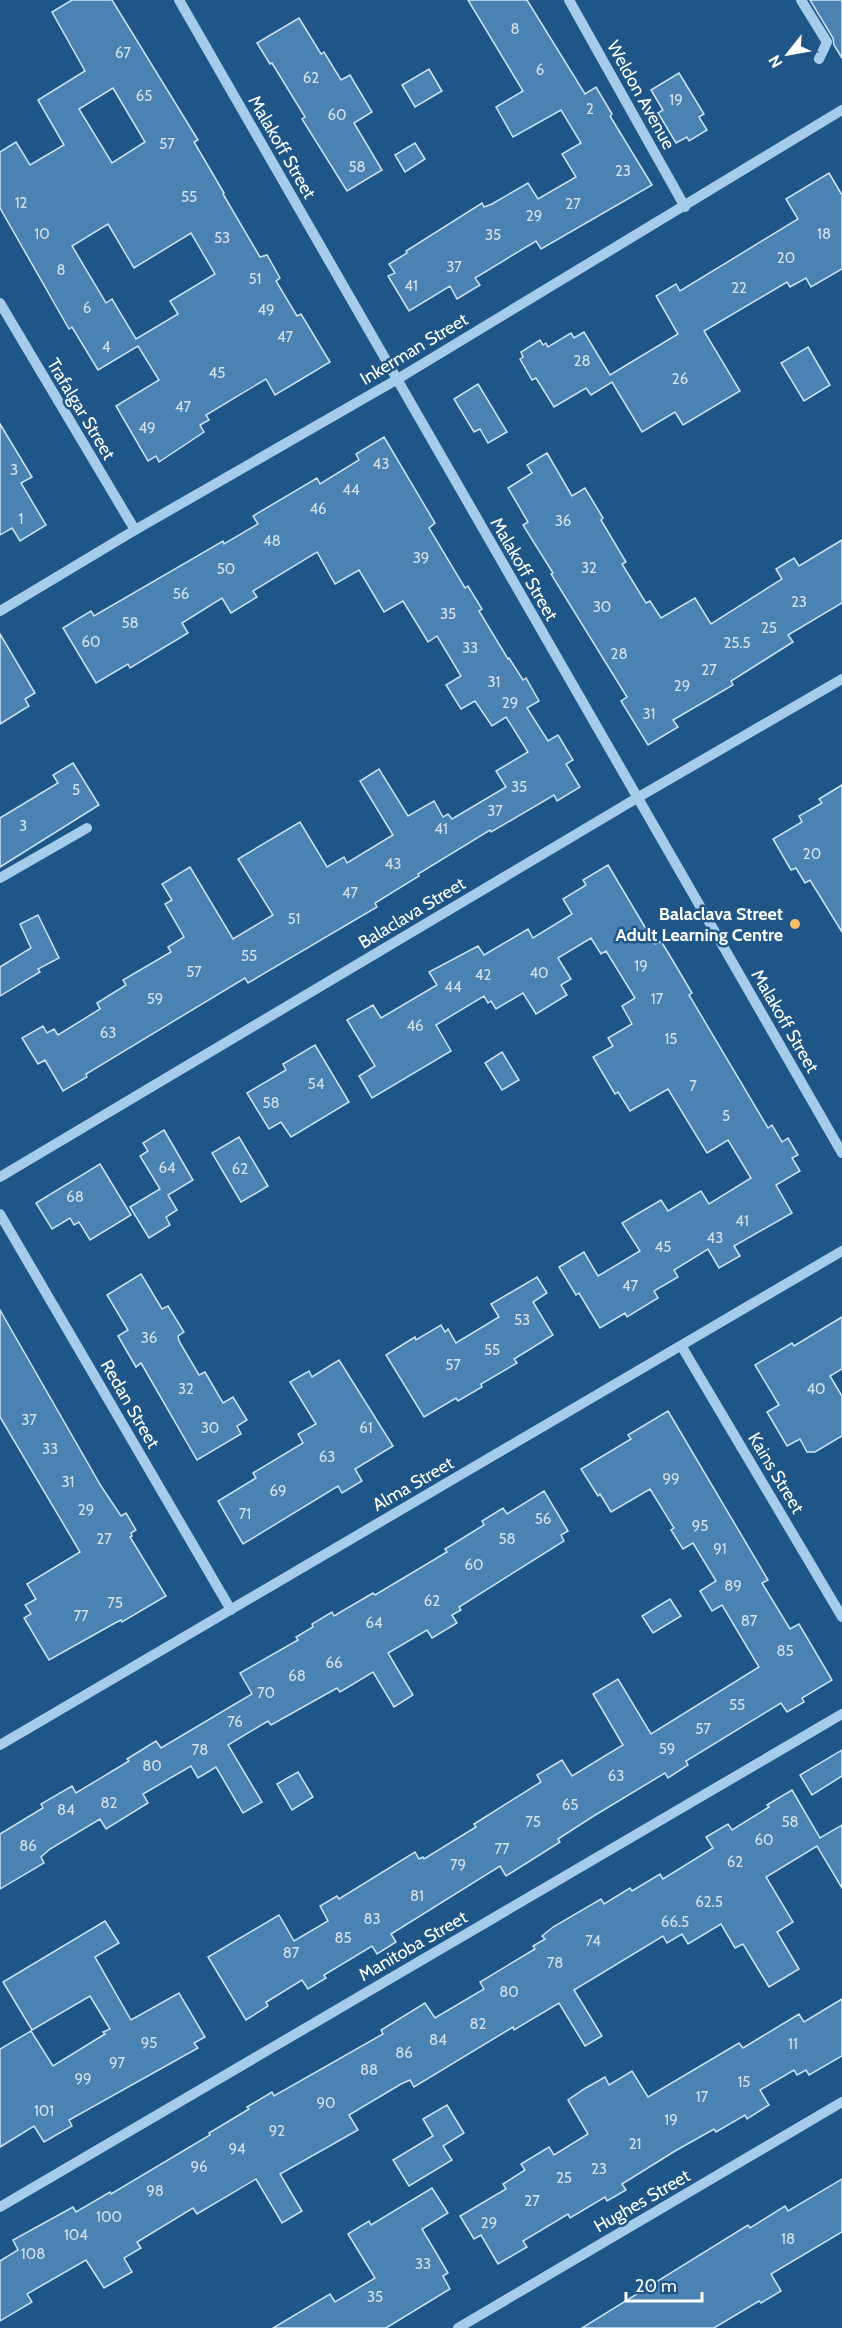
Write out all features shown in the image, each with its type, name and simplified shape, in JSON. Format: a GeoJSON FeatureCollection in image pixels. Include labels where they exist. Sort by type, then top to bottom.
{"type":"FeatureCollection","features":[{"type":"Feature","properties":{"kind":"street","name":"Malakoff Street"},"geometry":{"type":"LineString","coordinates":[[179,0],[842,1153]]}},
{"type":"Feature","properties":{"kind":"street","name":"Weldon Avenue"},"geometry":{"type":"LineString","coordinates":[[569,0],[685,207]]}},
{"type":"Feature","properties":{"kind":"street"},"geometry":{"type":"LineString","coordinates":[[801,0],[827,42],[819,59]]}},
{"type":"Feature","properties":{"kind":"street","name":"Inkerman Street"},"geometry":{"type":"LineString","coordinates":[[0,611],[135,530],[396,380],[842,110]]}},
{"type":"Feature","properties":{"kind":"street","name":"Trafalgar Street"},"geometry":{"type":"LineString","coordinates":[[0,303],[135,530]]}},
{"type":"Feature","properties":{"kind":"street","name":"Balaclava Street"},"geometry":{"type":"LineString","coordinates":[[0,1177],[637,798],[842,679]]}},
{"type":"Feature","properties":{"kind":"street"},"geometry":{"type":"LineString","coordinates":[[0,878],[87,828]]}},
{"type":"Feature","properties":{"kind":"street","name":"Redan Street"},"geometry":{"type":"LineString","coordinates":[[0,1214],[231,1610]]}},
{"type":"Feature","properties":{"kind":"street","name":"Alma Street"},"geometry":{"type":"LineString","coordinates":[[0,1745],[682,1347],[842,1251]]}},
{"type":"Feature","properties":{"kind":"street","name":"Kains Street"},"geometry":{"type":"LineString","coordinates":[[682,1347],[842,1617]]}},
{"type":"Feature","properties":{"kind":"street","name":"Manitoba Street"},"geometry":{"type":"LineString","coordinates":[[0,2207],[842,1714]]}},
{"type":"Feature","properties":{"kind":"street","name":"Hughes Street"},"geometry":{"type":"LineString","coordinates":[[458,2328],[842,2102]]}},
{"type":"Feature","properties":{"kind":"building"},"geometry":{"type":"Polygon","coordinates":[[[72,0],[112,0],[198,140],[194,142],[260,257],[267,255],[280,278],[276,281],[297,316],[301,314],[330,362],[275,395],[266,379],[206,415],[209,420],[200,425],[204,432],[159,462],[156,456],[148,461],[116,406],[159,380],[138,346],[98,370],[72,327],[69,329],[0,208],[0,152],[16,142],[30,165],[64,145],[38,100],[85,71],[52,12],[72,0]],[[113,88],[79,109],[112,163],[145,142],[113,88]],[[108,224],[72,246],[106,303],[112,299],[136,339],[178,314],[170,301],[215,274],[191,233],[134,268],[108,224]]]}},
{"type":"Feature","properties":{"kind":"building"},"geometry":{"type":"Polygon","coordinates":[[[468,0],[527,0],[585,94],[596,87],[612,114],[610,116],[652,185],[541,249],[536,241],[475,278],[480,285],[457,299],[450,286],[409,311],[388,276],[395,273],[389,264],[482,203],[484,207],[492,204],[528,183],[538,199],[576,177],[562,154],[581,143],[561,110],[513,137],[496,107],[523,91],[468,0]]]}},
{"type":"Feature","properties":{"kind":"building"},"geometry":{"type":"Polygon","coordinates":[[[810,0],[842,0],[842,58],[834,45],[833,38],[810,0]]]}},
{"type":"Feature","properties":{"kind":"building"},"geometry":{"type":"Polygon","coordinates":[[[299,18],[321,54],[324,52],[341,80],[350,75],[372,112],[354,123],[382,170],[347,191],[302,119],[305,117],[257,43],[299,18]]]}},
{"type":"Feature","properties":{"kind":"building"},"geometry":{"type":"Polygon","coordinates":[[[429,69],[442,91],[415,107],[402,85],[429,69]]]}},
{"type":"Feature","properties":{"kind":"building"},"geometry":{"type":"Polygon","coordinates":[[[679,73],[704,114],[699,117],[707,130],[689,141],[687,137],[676,143],[658,113],[663,110],[651,90],[679,73]]]}},
{"type":"Feature","properties":{"kind":"building"},"geometry":{"type":"Polygon","coordinates":[[[415,143],[425,159],[405,172],[395,155],[415,143]]]}},
{"type":"Feature","properties":{"kind":"building"},"geometry":{"type":"Polygon","coordinates":[[[829,173],[842,195],[842,269],[811,287],[806,278],[790,287],[787,282],[704,331],[740,391],[683,425],[675,412],[642,432],[612,382],[591,395],[586,388],[554,407],[536,378],[532,380],[520,359],[523,357],[521,352],[540,340],[548,347],[571,333],[574,338],[584,332],[610,375],[678,334],[656,296],[676,284],[680,291],[798,219],[786,199],[829,173]]]}},
{"type":"Feature","properties":{"kind":"building"},"geometry":{"type":"Polygon","coordinates":[[[808,347],[830,385],[804,401],[781,363],[808,347]]]}},
{"type":"Feature","properties":{"kind":"building"},"geometry":{"type":"Polygon","coordinates":[[[478,384],[507,432],[488,443],[480,429],[474,432],[454,399],[478,384]]]}},
{"type":"Feature","properties":{"kind":"building"},"geometry":{"type":"Polygon","coordinates":[[[0,424],[32,477],[21,483],[46,525],[20,541],[12,528],[0,535],[0,424]]]}},
{"type":"Feature","properties":{"kind":"building"},"geometry":{"type":"Polygon","coordinates":[[[384,437],[435,523],[429,528],[465,588],[468,586],[482,609],[479,611],[508,659],[523,680],[526,678],[539,701],[527,708],[548,741],[558,735],[573,760],[566,764],[580,787],[557,801],[554,795],[491,832],[490,830],[375,903],[377,907],[248,983],[245,978],[86,1074],[87,1077],[63,1091],[45,1060],[38,1064],[22,1038],[43,1026],[47,1033],[54,1029],[58,1035],[100,1009],[97,1003],[126,985],[123,980],[171,952],[168,947],[184,937],[165,904],[172,900],[162,884],[190,867],[233,939],[273,915],[238,859],[300,822],[327,867],[344,857],[347,863],[393,835],[360,781],[379,769],[408,816],[434,801],[443,817],[448,814],[452,819],[506,787],[496,771],[528,752],[506,717],[492,726],[475,701],[461,709],[446,685],[461,676],[437,636],[428,642],[403,601],[384,612],[359,570],[335,584],[317,552],[253,591],[257,597],[231,613],[222,598],[182,623],[188,633],[130,668],[128,664],[96,683],[63,628],[91,611],[94,616],[223,541],[224,544],[258,524],[253,516],[317,478],[320,484],[359,460],[356,454],[384,437]]]}},
{"type":"Feature","properties":{"kind":"building"},"geometry":{"type":"Polygon","coordinates":[[[547,453],[572,496],[585,488],[626,562],[622,564],[646,603],[650,601],[661,618],[695,598],[711,624],[782,579],[776,569],[794,558],[799,566],[842,540],[842,603],[788,635],[793,642],[731,681],[733,685],[673,720],[678,727],[648,745],[621,701],[627,697],[523,525],[528,522],[508,488],[532,473],[527,465],[547,453]]]}},
{"type":"Feature","properties":{"kind":"building"},"geometry":{"type":"Polygon","coordinates":[[[0,634],[35,693],[25,699],[29,706],[0,724],[0,634]]]}},
{"type":"Feature","properties":{"kind":"building"},"geometry":{"type":"Polygon","coordinates":[[[73,763],[99,805],[0,867],[0,818],[58,783],[53,775],[73,763]]]}},
{"type":"Feature","properties":{"kind":"building"},"geometry":{"type":"Polygon","coordinates":[[[842,785],[842,932],[810,880],[805,883],[796,868],[791,870],[773,839],[802,822],[799,816],[822,803],[819,799],[842,785]]]}},
{"type":"Feature","properties":{"kind":"building"},"geometry":{"type":"Polygon","coordinates":[[[608,865],[655,944],[661,941],[692,993],[689,995],[768,1128],[772,1125],[782,1142],[788,1138],[798,1155],[792,1158],[800,1171],[776,1185],[792,1213],[734,1246],[740,1256],[719,1268],[708,1249],[674,1270],[678,1277],[654,1291],[658,1298],[627,1317],[625,1313],[600,1328],[579,1293],[576,1295],[559,1267],[584,1252],[598,1276],[640,1251],[622,1223],[661,1200],[668,1211],[701,1191],[709,1204],[751,1178],[728,1140],[707,1153],[668,1089],[630,1111],[618,1092],[615,1094],[593,1057],[613,1046],[608,1038],[632,1024],[622,1006],[635,998],[606,951],[601,954],[591,938],[558,958],[571,979],[561,985],[567,995],[536,1014],[523,993],[496,1009],[491,1001],[488,1003],[484,996],[436,1025],[451,1051],[372,1098],[359,1076],[375,1066],[347,1020],[373,1005],[381,1018],[437,985],[429,972],[478,946],[484,955],[528,929],[533,938],[572,914],[563,899],[586,885],[583,880],[608,865]]]}},
{"type":"Feature","properties":{"kind":"building"},"geometry":{"type":"Polygon","coordinates":[[[38,915],[59,958],[38,969],[40,972],[0,996],[0,967],[31,948],[20,924],[38,915]]]}},
{"type":"Feature","properties":{"kind":"building"},"geometry":{"type":"Polygon","coordinates":[[[315,1045],[349,1102],[291,1137],[281,1122],[269,1129],[247,1093],[286,1070],[283,1064],[315,1045]]]}},
{"type":"Feature","properties":{"kind":"building"},"geometry":{"type":"Polygon","coordinates":[[[502,1052],[519,1080],[502,1090],[485,1063],[502,1052]]]}},
{"type":"Feature","properties":{"kind":"building"},"geometry":{"type":"Polygon","coordinates":[[[164,1130],[193,1180],[168,1195],[177,1210],[166,1217],[170,1225],[149,1238],[130,1207],[160,1189],[140,1156],[148,1151],[143,1143],[164,1130]]]}},
{"type":"Feature","properties":{"kind":"building"},"geometry":{"type":"Polygon","coordinates":[[[239,1137],[268,1186],[241,1202],[212,1153],[239,1137]]]}},
{"type":"Feature","properties":{"kind":"building"},"geometry":{"type":"Polygon","coordinates":[[[100,1164],[131,1215],[90,1240],[79,1222],[74,1225],[70,1218],[52,1229],[36,1203],[100,1164]]]}},
{"type":"Feature","properties":{"kind":"building"},"geometry":{"type":"Polygon","coordinates":[[[141,1274],[162,1309],[168,1306],[184,1332],[178,1336],[179,1341],[199,1375],[205,1372],[223,1403],[233,1397],[247,1420],[237,1426],[241,1434],[197,1460],[141,1363],[136,1367],[118,1336],[128,1330],[107,1295],[141,1274]]]}},
{"type":"Feature","properties":{"kind":"building"},"geometry":{"type":"Polygon","coordinates":[[[537,1277],[547,1293],[533,1302],[553,1335],[514,1359],[517,1363],[481,1384],[482,1387],[458,1401],[456,1398],[424,1417],[386,1355],[415,1337],[416,1340],[441,1325],[445,1332],[448,1329],[456,1343],[499,1317],[491,1304],[537,1277]]]}},
{"type":"Feature","properties":{"kind":"building"},"geometry":{"type":"Polygon","coordinates":[[[0,1310],[101,1486],[121,1516],[126,1513],[136,1530],[131,1533],[130,1537],[166,1596],[49,1660],[24,1618],[31,1614],[25,1605],[36,1599],[27,1584],[80,1552],[0,1417],[0,1310]]]}},
{"type":"Feature","properties":{"kind":"building"},"geometry":{"type":"Polygon","coordinates":[[[842,1317],[842,1369],[830,1376],[842,1396],[842,1436],[815,1452],[807,1452],[800,1439],[787,1446],[767,1412],[779,1405],[755,1365],[792,1343],[794,1346],[842,1317]]]}},
{"type":"Feature","properties":{"kind":"building"},"geometry":{"type":"Polygon","coordinates":[[[339,1360],[393,1446],[355,1469],[362,1481],[342,1493],[338,1486],[243,1544],[218,1501],[256,1478],[253,1473],[303,1443],[298,1434],[316,1424],[290,1382],[309,1371],[312,1377],[339,1360]]]}},
{"type":"Feature","properties":{"kind":"building"},"geometry":{"type":"Polygon","coordinates":[[[668,1411],[768,1580],[762,1583],[790,1629],[799,1624],[832,1680],[802,1698],[804,1702],[787,1712],[781,1703],[686,1761],[688,1765],[668,1778],[665,1773],[592,1817],[558,1839],[560,1842],[506,1876],[500,1866],[391,1934],[396,1942],[377,1954],[372,1946],[324,1975],[326,1978],[308,1989],[302,1980],[266,2002],[268,2006],[246,2020],[208,1957],[279,1915],[294,1941],[328,1921],[320,1906],[337,1896],[339,1899],[415,1852],[419,1859],[423,1857],[424,1859],[476,1827],[474,1824],[541,1782],[537,1775],[562,1760],[572,1776],[623,1745],[593,1694],[618,1679],[651,1734],[759,1667],[722,1605],[712,1611],[700,1591],[716,1581],[693,1543],[683,1549],[671,1530],[674,1528],[650,1489],[611,1512],[581,1469],[631,1439],[628,1435],[668,1411]]]}},
{"type":"Feature","properties":{"kind":"building"},"geometry":{"type":"Polygon","coordinates":[[[544,1491],[568,1531],[561,1535],[564,1541],[459,1607],[461,1610],[452,1615],[457,1623],[432,1638],[427,1630],[388,1653],[413,1695],[394,1707],[373,1672],[340,1692],[337,1688],[271,1725],[268,1721],[228,1745],[262,1802],[243,1813],[216,1767],[198,1778],[191,1766],[143,1794],[148,1803],[106,1829],[100,1819],[50,1849],[41,1857],[44,1863],[0,1889],[0,1834],[43,1808],[41,1804],[72,1786],[76,1793],[129,1761],[127,1759],[156,1741],[161,1748],[252,1694],[240,1673],[298,1640],[296,1637],[332,1612],[334,1616],[373,1593],[375,1595],[447,1552],[445,1549],[484,1525],[482,1521],[503,1508],[507,1514],[544,1491]]]}},
{"type":"Feature","properties":{"kind":"building"},"geometry":{"type":"Polygon","coordinates":[[[670,1599],[681,1616],[653,1633],[642,1616],[670,1599]]]}},
{"type":"Feature","properties":{"kind":"building"},"geometry":{"type":"Polygon","coordinates":[[[842,1750],[842,1776],[812,1795],[800,1775],[842,1750]]]}},
{"type":"Feature","properties":{"kind":"building"},"geometry":{"type":"Polygon","coordinates":[[[298,1772],[313,1797],[292,1810],[277,1784],[298,1772]]]}},
{"type":"Feature","properties":{"kind":"building"},"geometry":{"type":"Polygon","coordinates":[[[792,1790],[820,1838],[842,1825],[842,1888],[817,1846],[766,1877],[793,1922],[777,1932],[799,1969],[769,1987],[743,1944],[735,1948],[721,1924],[688,1944],[682,1934],[667,1943],[663,1936],[574,1990],[602,2036],[585,2046],[559,2003],[514,2030],[513,2027],[414,2087],[410,2080],[349,2115],[358,2130],[280,2174],[302,2211],[282,2223],[256,2179],[197,2214],[193,2208],[137,2242],[141,2248],[124,2258],[132,2272],[104,2288],[86,2260],[27,2294],[32,2302],[0,2321],[0,2261],[18,2250],[13,2240],[73,2207],[76,2212],[110,2192],[111,2194],[210,2135],[209,2133],[272,2092],[274,2096],[383,2034],[381,2030],[425,2003],[435,2018],[484,1989],[480,1982],[535,1949],[533,1946],[545,1939],[542,1936],[553,1927],[601,1899],[604,1904],[630,1888],[632,1891],[660,1874],[663,1879],[713,1848],[706,1837],[728,1824],[732,1830],[792,1790]]]}},
{"type":"Feature","properties":{"kind":"building"},"geometry":{"type":"Polygon","coordinates":[[[105,1921],[119,1943],[95,1957],[131,2020],[179,1993],[205,2037],[194,2043],[198,2048],[69,2120],[72,2126],[44,2142],[34,2126],[0,2147],[0,2049],[31,2031],[53,2066],[110,2029],[90,1996],[32,2030],[3,1982],[105,1921]]]}},
{"type":"Feature","properties":{"kind":"building"},"geometry":{"type":"Polygon","coordinates":[[[842,1999],[842,2056],[809,2075],[806,2070],[797,2075],[794,2070],[760,2090],[769,2105],[747,2119],[745,2115],[716,2132],[714,2129],[675,2151],[622,2184],[626,2190],[607,2201],[605,2197],[570,2218],[568,2214],[523,2241],[527,2247],[498,2264],[481,2235],[474,2239],[460,2216],[506,2189],[503,2184],[525,2170],[521,2164],[549,2147],[554,2155],[588,2134],[568,2100],[584,2089],[605,2077],[609,2085],[632,2071],[648,2097],[739,2043],[743,2048],[799,2014],[804,2022],[842,1999]]]}},
{"type":"Feature","properties":{"kind":"building"},"geometry":{"type":"Polygon","coordinates":[[[447,2105],[464,2133],[443,2146],[452,2160],[409,2186],[393,2160],[433,2136],[423,2119],[447,2105]]]}},
{"type":"Feature","properties":{"kind":"building"},"geometry":{"type":"Polygon","coordinates":[[[842,2179],[842,2232],[771,2274],[781,2291],[761,2303],[759,2301],[714,2328],[582,2328],[748,2225],[750,2228],[785,2206],[788,2211],[842,2179]]]}},
{"type":"Feature","properties":{"kind":"building"},"geometry":{"type":"Polygon","coordinates":[[[432,2188],[448,2213],[422,2229],[448,2273],[443,2276],[450,2289],[386,2328],[273,2328],[330,2294],[335,2302],[375,2278],[348,2234],[369,2221],[371,2225],[432,2188]]]}},
{"type":"Feature","properties":{"kind":"place","name":"Balaclava Street Adult Learning Centre"},"geometry":{"type":"Point","coordinates":[795,924]}}]}
